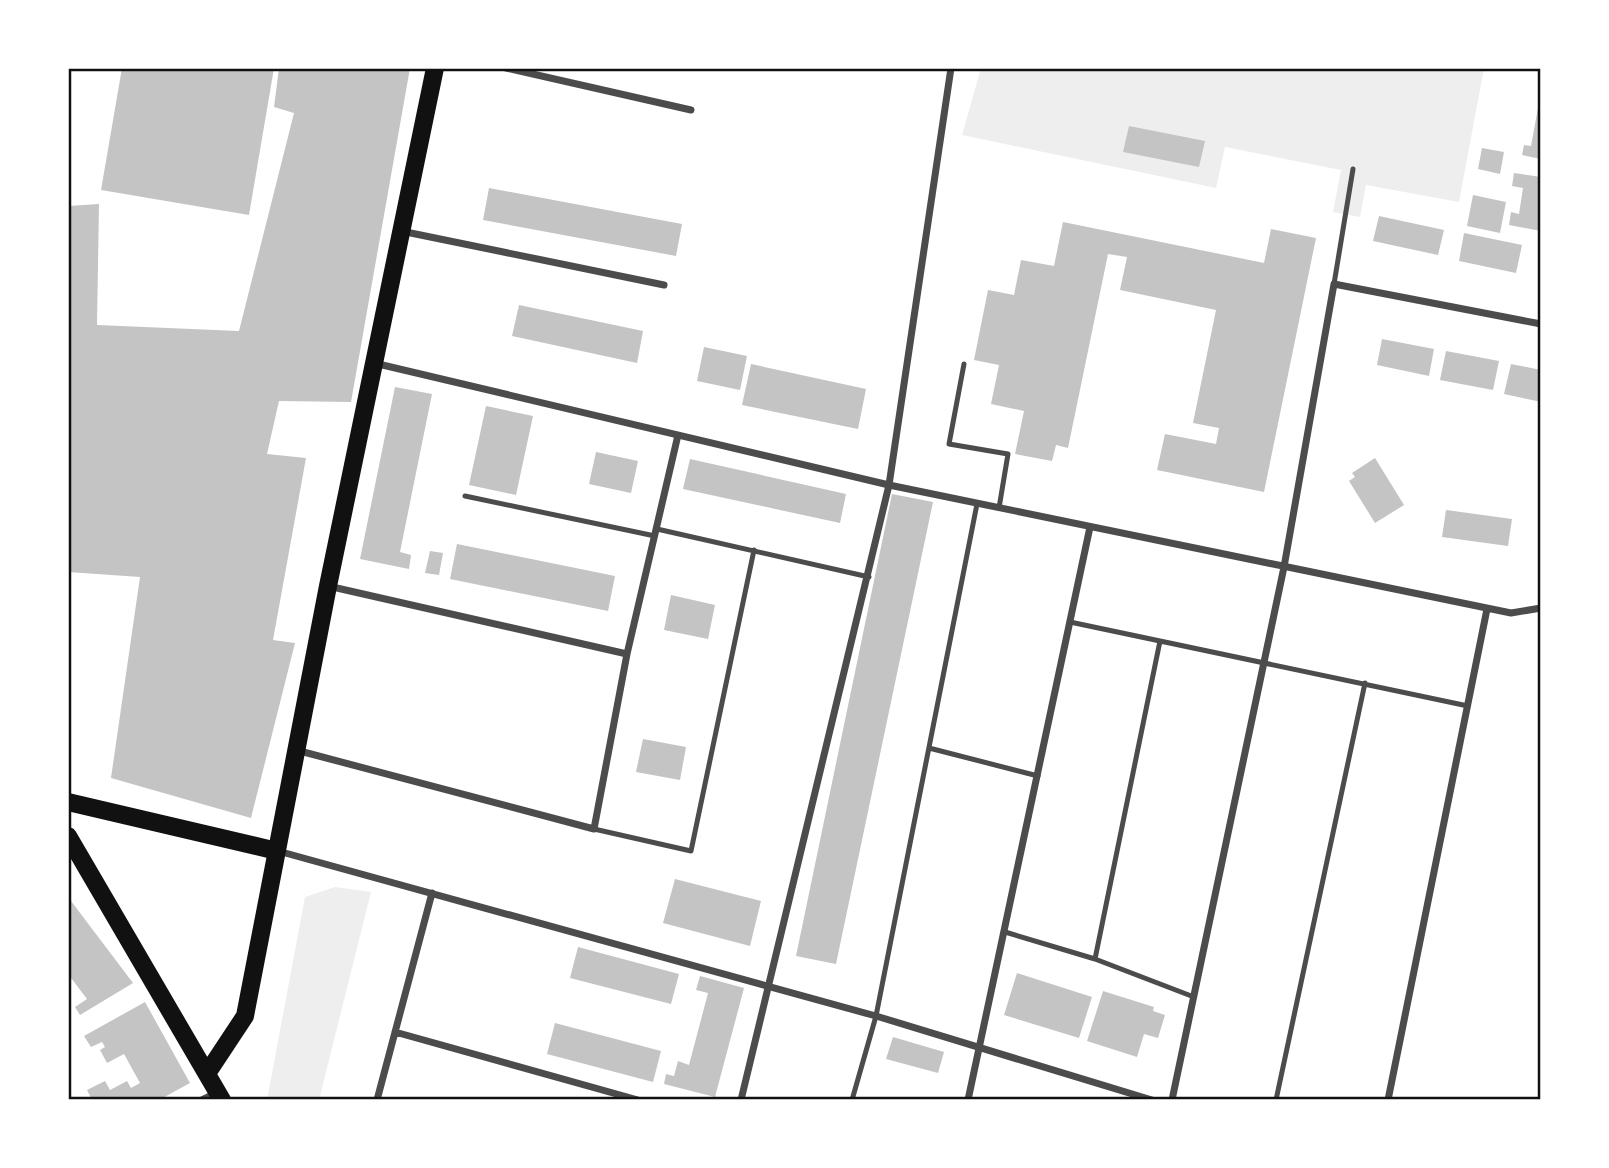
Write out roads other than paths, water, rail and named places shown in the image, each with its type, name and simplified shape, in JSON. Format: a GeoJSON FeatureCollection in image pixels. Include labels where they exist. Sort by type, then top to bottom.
{"type":"FeatureCollection","features":[{"type":"Feature","properties":{"kind":"main road"},"geometry":{"type":"LineString","coordinates":[[208,1072],[245,1016],[295,750],[435,68]]}},
{"type":"Feature","properties":{"kind":"main road"},"geometry":{"type":"LineString","coordinates":[[68,802],[277,851]]}},
{"type":"Feature","properties":{"kind":"main road"},"geometry":{"type":"LineString","coordinates":[[68,836],[208,1072],[214,1097]]}},
{"type":"Feature","properties":{"kind":"street"},"geometry":{"type":"LineString","coordinates":[[506,68],[691,110]]}},
{"type":"Feature","properties":{"kind":"street"},"geometry":{"type":"LineString","coordinates":[[741,1100],[889,485],[951,68]]}},
{"type":"Feature","properties":{"kind":"street"},"geometry":{"type":"LineString","coordinates":[[401,231],[664,285]]}},
{"type":"Feature","properties":{"kind":"street"},"geometry":{"type":"LineString","coordinates":[[1172,1100],[1284,567],[1334,284],[1541,324]]}},
{"type":"Feature","properties":{"kind":"street"},"geometry":{"type":"LineString","coordinates":[[373,363],[977,504],[1511,613],[1541,608]]}},
{"type":"Feature","properties":{"kind":"street"},"geometry":{"type":"LineString","coordinates":[[295,750],[594,829],[627,654],[678,435]]}},
{"type":"Feature","properties":{"kind":"street"},"geometry":{"type":"LineString","coordinates":[[968,1100],[1090,527]]}},
{"type":"Feature","properties":{"kind":"street"},"geometry":{"type":"LineString","coordinates":[[328,586],[627,654]]}},
{"type":"Feature","properties":{"kind":"street"},"geometry":{"type":"LineString","coordinates":[[1388,1100],[1487,608]]}},
{"type":"Feature","properties":{"kind":"street"},"geometry":{"type":"LineString","coordinates":[[277,851],[876,1016],[1152,1100]]}},
{"type":"Feature","properties":{"kind":"street"},"geometry":{"type":"LineString","coordinates":[[377,1100],[432,893]]}},
{"type":"Feature","properties":{"kind":"street"},"geometry":{"type":"LineString","coordinates":[[395,1031],[638,1100]]}},
{"type":"Feature","properties":{"kind":"lane"},"geometry":{"type":"LineString","coordinates":[[1334,284],[1353,169]]}},
{"type":"Feature","properties":{"kind":"lane"},"geometry":{"type":"LineString","coordinates":[[964,364],[949,443],[1008,454],[999,508]]}},
{"type":"Feature","properties":{"kind":"lane"},"geometry":{"type":"LineString","coordinates":[[465,496],[754,550],[869,577]]}},
{"type":"Feature","properties":{"kind":"lane"},"geometry":{"type":"LineString","coordinates":[[852,1100],[876,1016],[977,504]]}},
{"type":"Feature","properties":{"kind":"lane"},"geometry":{"type":"LineString","coordinates":[[594,829],[691,851],[754,550]]}},
{"type":"Feature","properties":{"kind":"lane"},"geometry":{"type":"LineString","coordinates":[[1070,622],[1468,706]]}},
{"type":"Feature","properties":{"kind":"lane"},"geometry":{"type":"LineString","coordinates":[[1095,959],[1160,641]]}},
{"type":"Feature","properties":{"kind":"lane"},"geometry":{"type":"LineString","coordinates":[[1276,1100],[1364,683]]}},
{"type":"Feature","properties":{"kind":"lane"},"geometry":{"type":"LineString","coordinates":[[929,748],[1038,776]]}},
{"type":"Feature","properties":{"kind":"lane"},"geometry":{"type":"LineString","coordinates":[[1005,932],[1095,959],[1194,997]]}}]}
